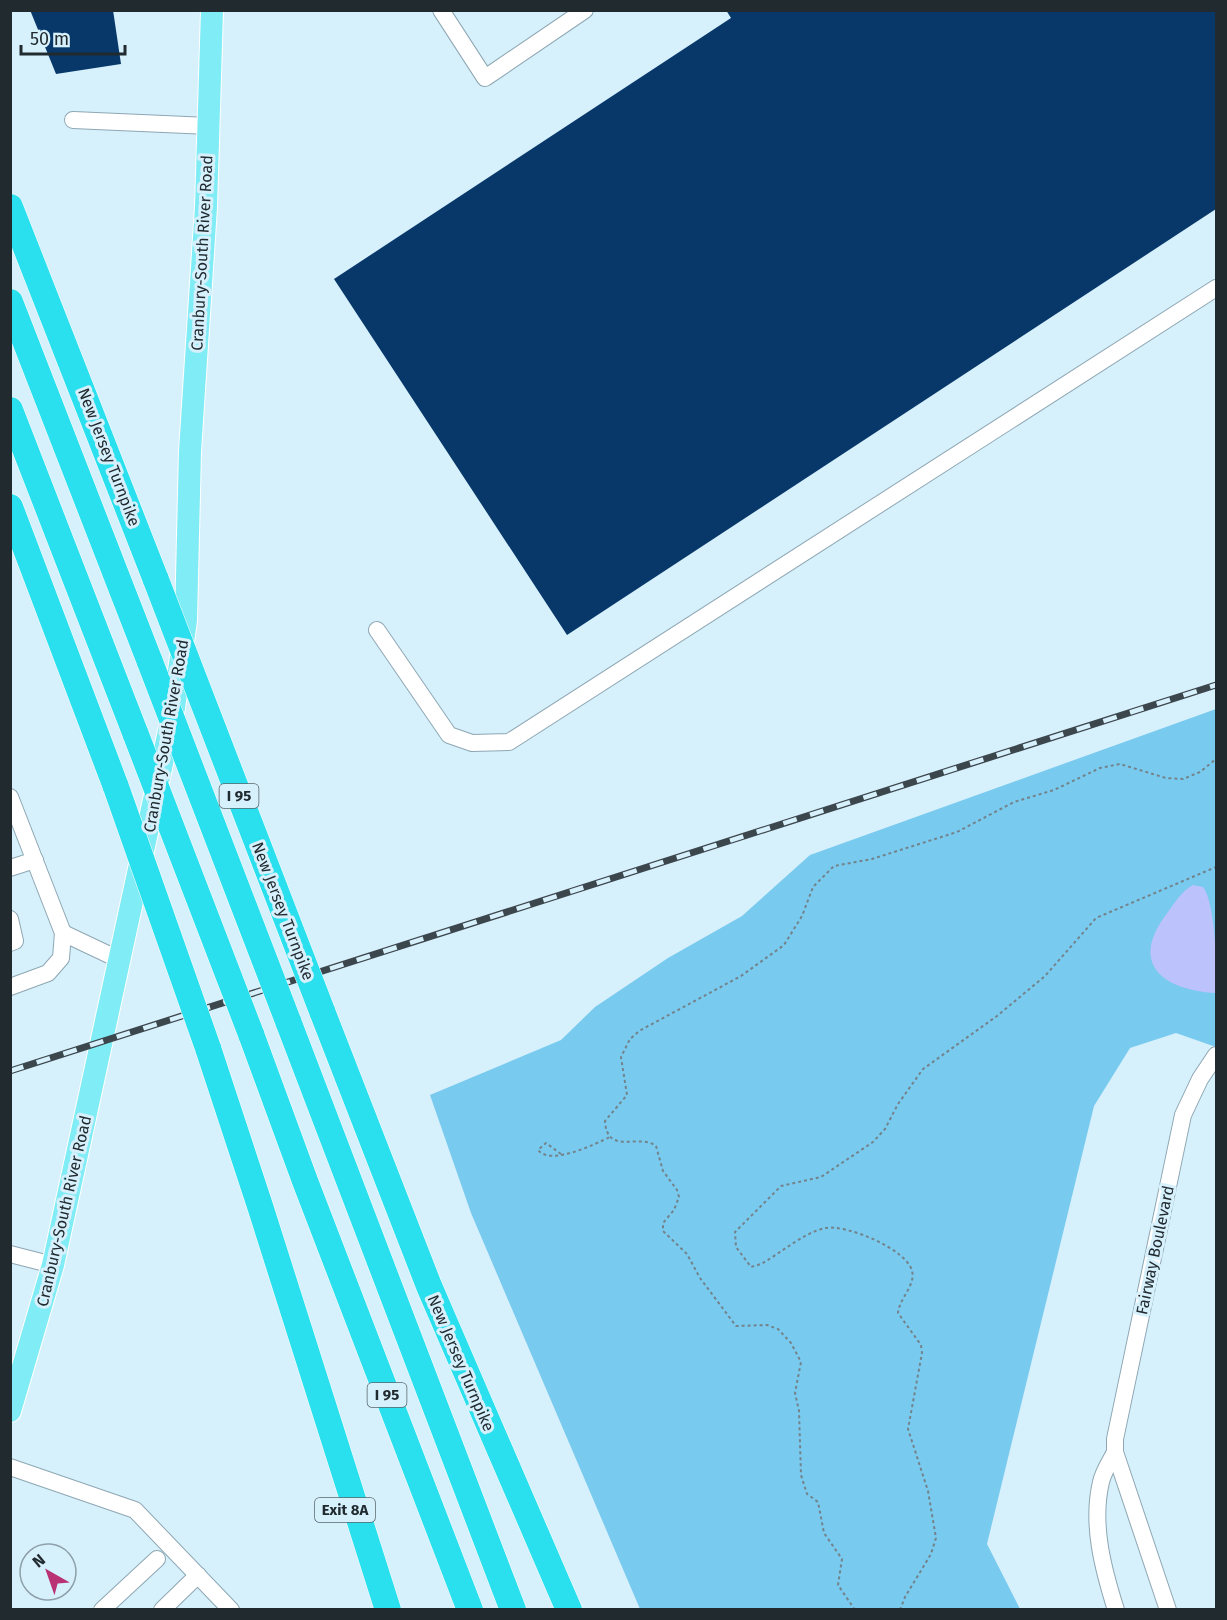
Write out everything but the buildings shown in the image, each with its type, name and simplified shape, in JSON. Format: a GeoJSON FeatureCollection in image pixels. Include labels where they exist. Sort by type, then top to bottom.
{"type":"FeatureCollection","features":[{"type":"Feature","properties":{"kind":"highway","name":"New Jersey Turnpike"},"geometry":{"type":"LineString","coordinates":[[10,207],[420,1265],[477,1402],[569,1610]]}},
{"type":"Feature","properties":{"kind":"highway","name":"I 95"},"geometry":{"type":"LineString","coordinates":[[10,302],[513,1610]]}},
{"type":"Feature","properties":{"kind":"highway","name":"I 95"},"geometry":{"type":"LineString","coordinates":[[10,410],[470,1610]]}},
{"type":"Feature","properties":{"kind":"highway"},"geometry":{"type":"LineString","coordinates":[[10,507],[116,787],[208,1048],[388,1610]]}},
{"type":"Feature","properties":{"kind":"highway"},"geometry":{"type":"LineString","coordinates":[[305,1181],[361,1362],[452,1610]]}},
{"type":"Feature","properties":{"kind":"highway"},"geometry":{"type":"LineString","coordinates":[[426,1383],[528,1610]]}},
{"type":"Feature","properties":{"kind":"highway"},"geometry":{"type":"LineString","coordinates":[[477,1402],[531,1501],[584,1610]]}},
{"type":"Feature","properties":{"kind":"highway","name":"Exit 8A"},"geometry":{"type":"LineString","coordinates":[[323,1408],[343,1504],[375,1610]]}},
{"type":"Feature","properties":{"kind":"main road","name":"Cranbury-South River Road"},"geometry":{"type":"LineString","coordinates":[[10,1411],[53,1265],[172,719],[186,620],[190,451],[210,126],[212,10]]}},
{"type":"Feature","properties":{"kind":"street"},"geometry":{"type":"LineString","coordinates":[[441,10],[485,78],[585,10]]}},
{"type":"Feature","properties":{"kind":"street"},"geometry":{"type":"LineString","coordinates":[[73,120],[210,126]]}},
{"type":"Feature","properties":{"kind":"street"},"geometry":{"type":"LineString","coordinates":[[377,630],[449,735],[472,743],[509,742],[1216,288]]}},
{"type":"Feature","properties":{"kind":"street"},"geometry":{"type":"LineString","coordinates":[[10,797],[63,933],[61,958],[48,973],[10,987]]}},
{"type":"Feature","properties":{"kind":"street"},"geometry":{"type":"LineString","coordinates":[[10,868],[35,860]]}},
{"type":"Feature","properties":{"kind":"street"},"geometry":{"type":"LineString","coordinates":[[10,919],[15,941],[10,943]]}},
{"type":"Feature","properties":{"kind":"street"},"geometry":{"type":"LineString","coordinates":[[63,933],[120,960]]}},
{"type":"Feature","properties":{"kind":"street","name":"Fairway Boulevard"},"geometry":{"type":"LineString","coordinates":[[1168,1610],[1115,1452],[1114,1438],[1183,1115],[1200,1080],[1216,1055]]}},
{"type":"Feature","properties":{"kind":"street"},"geometry":{"type":"LineString","coordinates":[[10,1254],[53,1265]]}},
{"type":"Feature","properties":{"kind":"street","name":"Fairway Boulevard"},"geometry":{"type":"LineString","coordinates":[[1115,1452],[1101,1480],[1096,1511],[1103,1567],[1116,1610]]}},
{"type":"Feature","properties":{"kind":"street"},"geometry":{"type":"LineString","coordinates":[[10,1467],[135,1510],[230,1609]]}},
{"type":"Feature","properties":{"kind":"street"},"geometry":{"type":"LineString","coordinates":[[102,1610],[157,1559]]}},
{"type":"Feature","properties":{"kind":"street"},"geometry":{"type":"LineString","coordinates":[[162,1610],[198,1575]]}},
{"type":"Feature","properties":{"kind":"path"},"geometry":{"type":"LineString","coordinates":[[610,1137],[605,1121],[627,1095],[621,1057],[630,1039],[639,1031],[741,976],[784,945],[802,916],[813,887],[827,870],[842,864],[872,859],[967,828],[1003,807],[1054,790],[1100,768],[1120,764],[1166,778],[1183,779],[1200,772],[1216,759]]}},
{"type":"Feature","properties":{"kind":"path"},"geometry":{"type":"LineString","coordinates":[[900,1610],[905,1597],[932,1554],[936,1538],[928,1491],[908,1429],[922,1353],[921,1345],[898,1313],[900,1300],[913,1278],[912,1270],[907,1261],[885,1244],[844,1230],[828,1228],[815,1232],[761,1264],[751,1267],[736,1247],[735,1232],[781,1186],[821,1177],[873,1142],[885,1129],[898,1104],[923,1069],[997,1016],[1045,976],[1096,918],[1216,867]]}},
{"type":"Feature","properties":{"kind":"path"},"geometry":{"type":"LineString","coordinates":[[561,1154],[546,1143],[538,1150],[544,1155],[561,1154],[610,1137],[623,1143],[644,1141],[656,1146],[663,1171],[677,1190],[679,1197],[674,1210],[663,1223],[665,1234],[687,1254],[700,1278],[736,1326],[767,1325],[778,1329],[798,1355],[801,1362],[795,1393],[800,1411],[798,1438],[803,1486],[807,1494],[818,1502],[824,1533],[842,1558],[838,1585],[855,1610]]}},
{"type":"Feature","properties":{"kind":"shaded area"},"geometry":{"type":"Polygon","coordinates":[[[1216,709],[1216,1047],[1176,1033],[1130,1048],[1094,1106],[987,1544],[1020,1609],[640,1609],[471,1213],[430,1095],[561,1040],[595,1007],[668,958],[742,916],[810,855],[1216,709]]]}},
{"type":"Feature","properties":{"kind":"shaded area"},"geometry":{"type":"Polygon","coordinates":[[[1193,885],[1203,887],[1211,908],[1215,938],[1216,993],[1197,991],[1167,980],[1157,970],[1151,959],[1151,946],[1156,930],[1179,897],[1193,885]]]}},
{"type":"Feature","properties":{"kind":"railway"},"geometry":{"type":"LineString","coordinates":[[10,1071],[1216,685]]}}]}
